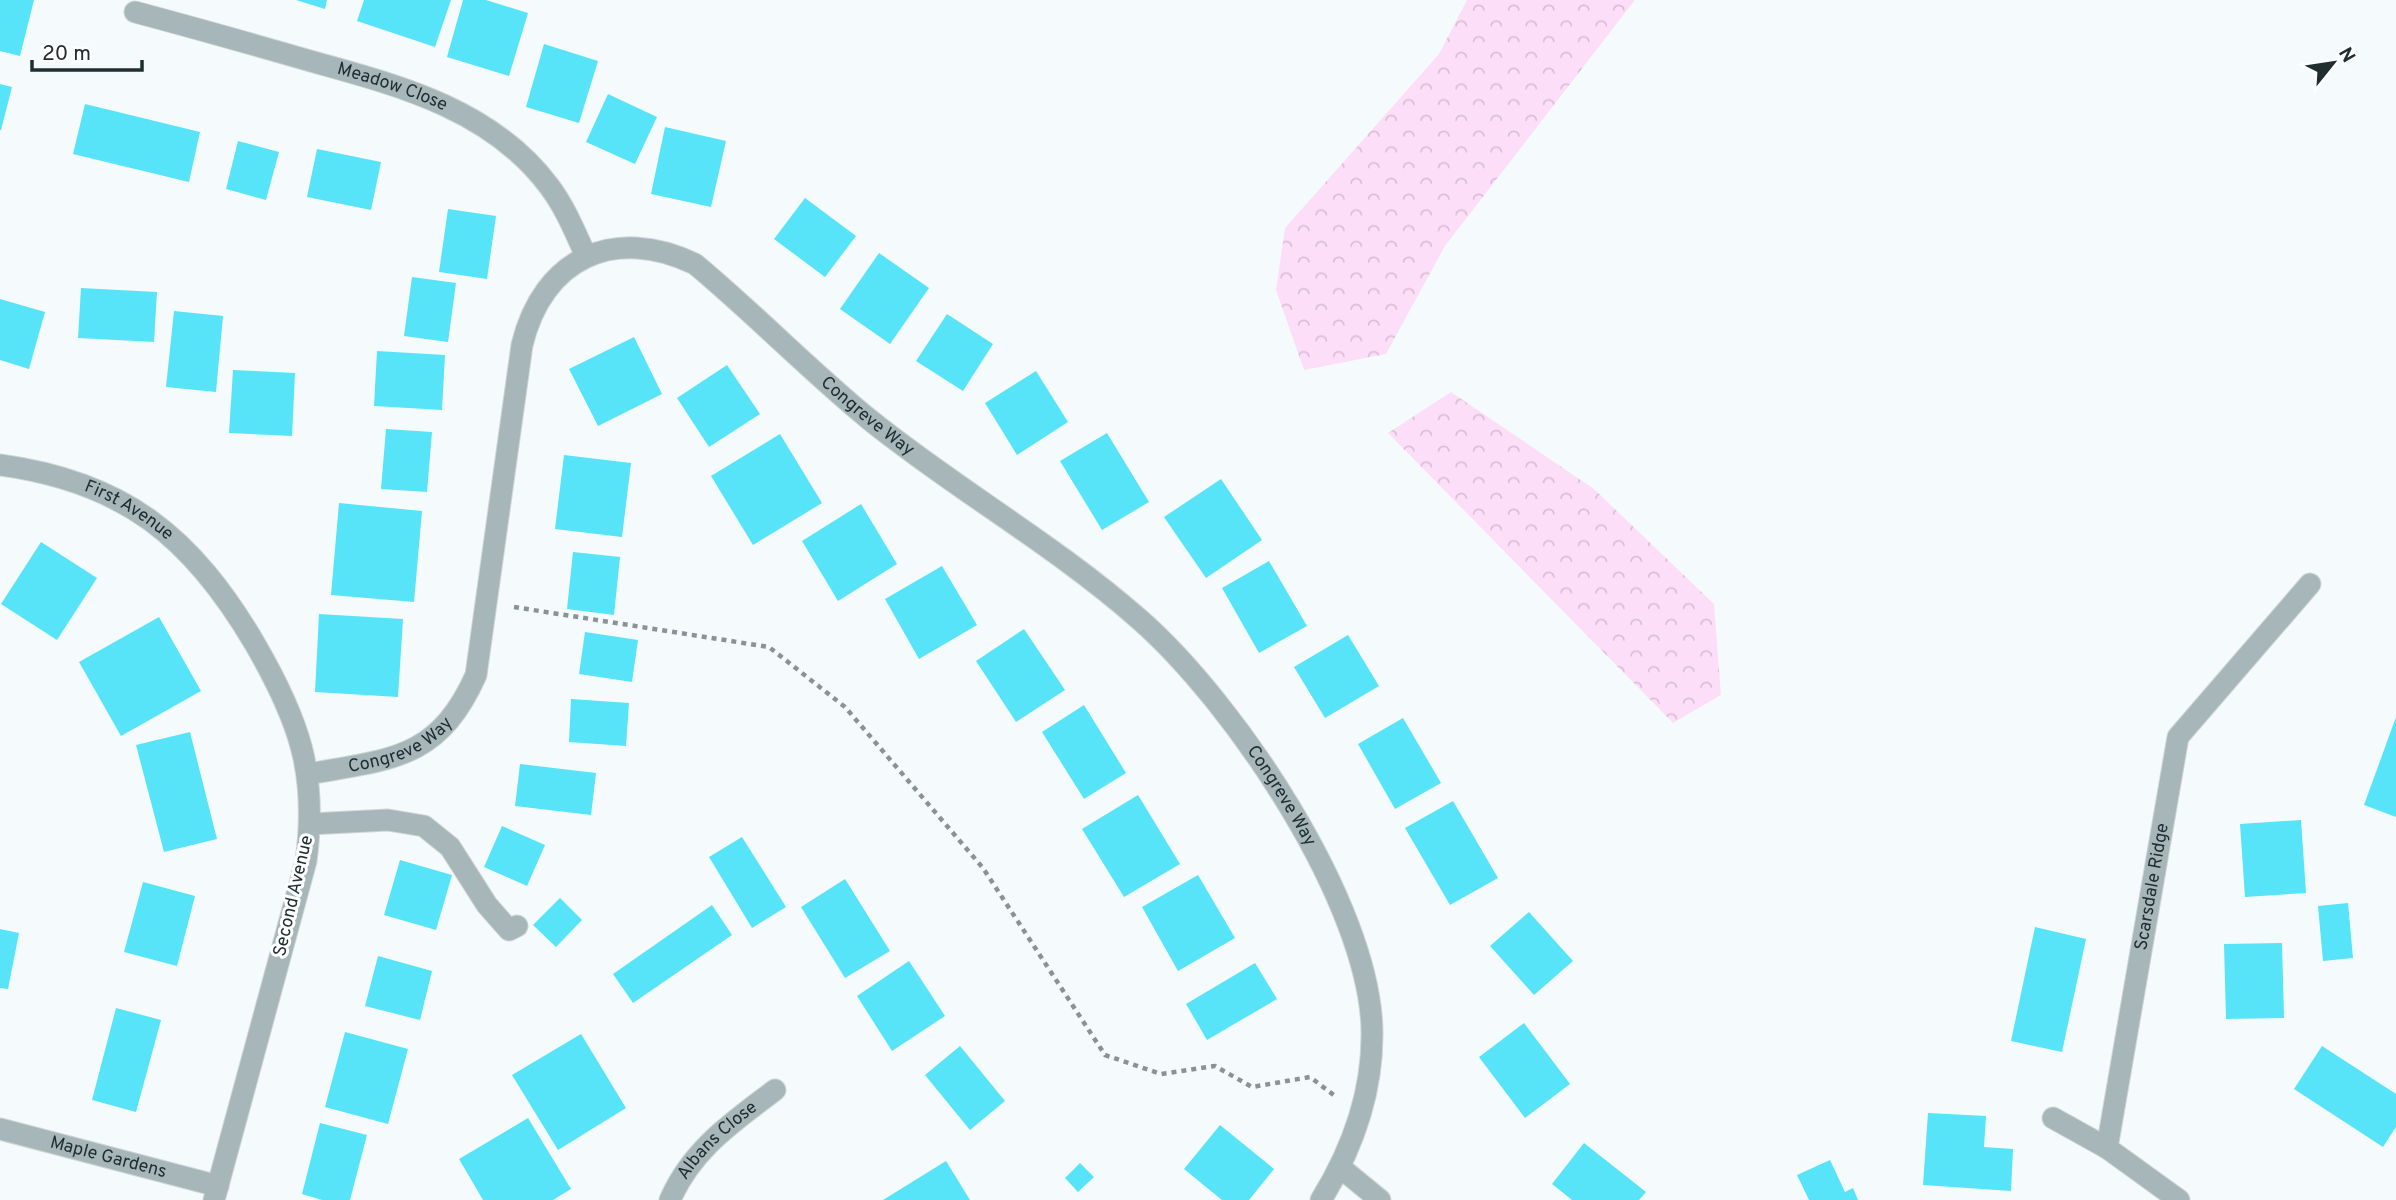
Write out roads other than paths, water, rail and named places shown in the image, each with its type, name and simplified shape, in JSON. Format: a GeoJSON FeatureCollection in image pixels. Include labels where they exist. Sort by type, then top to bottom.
{"type":"FeatureCollection","features":[{"type":"Feature","properties":{"kind":"street","name":"Meadow Close"},"geometry":{"type":"LineString","coordinates":[[135,12],[408,89],[454,108],[495,135],[533,168],[564,209],[586,256]]}},
{"type":"Feature","properties":{"kind":"street","name":"Congreve Way"},"geometry":{"type":"LineString","coordinates":[[308,774],[392,759],[420,746],[444,727],[463,704],[476,676],[528,317],[542,293],[562,272],[586,256],[613,247],[642,246],[669,251],[695,264],[870,420],[1096,583],[1183,661],[1255,753],[1297,821],[1346,919],[1364,973],[1371,1020],[1371,1059],[1361,1115],[1341,1168],[1321,1200]]}},
{"type":"Feature","properties":{"kind":"street","name":"First Avenue"},"geometry":{"type":"LineString","coordinates":[[0,466],[79,483],[130,507],[186,550],[215,580],[231,603]]}},
{"type":"Feature","properties":{"kind":"street","name":"Scarsdale Ridge"},"geometry":{"type":"LineString","coordinates":[[2107,1148],[2178,737],[2309,584]]}},
{"type":"Feature","properties":{"kind":"street","name":"Second Avenue"},"geometry":{"type":"LineString","coordinates":[[216,1193],[306,861],[310,824],[308,774],[303,745],[282,691],[231,603]]}},
{"type":"Feature","properties":{"kind":"street"},"geometry":{"type":"LineString","coordinates":[[310,824],[388,820],[424,826],[450,847],[487,905],[509,930],[517,926]]}},
{"type":"Feature","properties":{"kind":"street","name":"Albans Close"},"geometry":{"type":"LineString","coordinates":[[670,1200],[692,1161],[710,1139],[775,1090]]}},
{"type":"Feature","properties":{"kind":"street"},"geometry":{"type":"LineString","coordinates":[[2053,1118],[2107,1148],[2179,1200]]}},
{"type":"Feature","properties":{"kind":"street","name":"Maple Gardens"},"geometry":{"type":"LineString","coordinates":[[0,1129],[216,1193]]}},
{"type":"Feature","properties":{"kind":"street"},"geometry":{"type":"LineString","coordinates":[[1341,1168],[1380,1200]]}}]}
